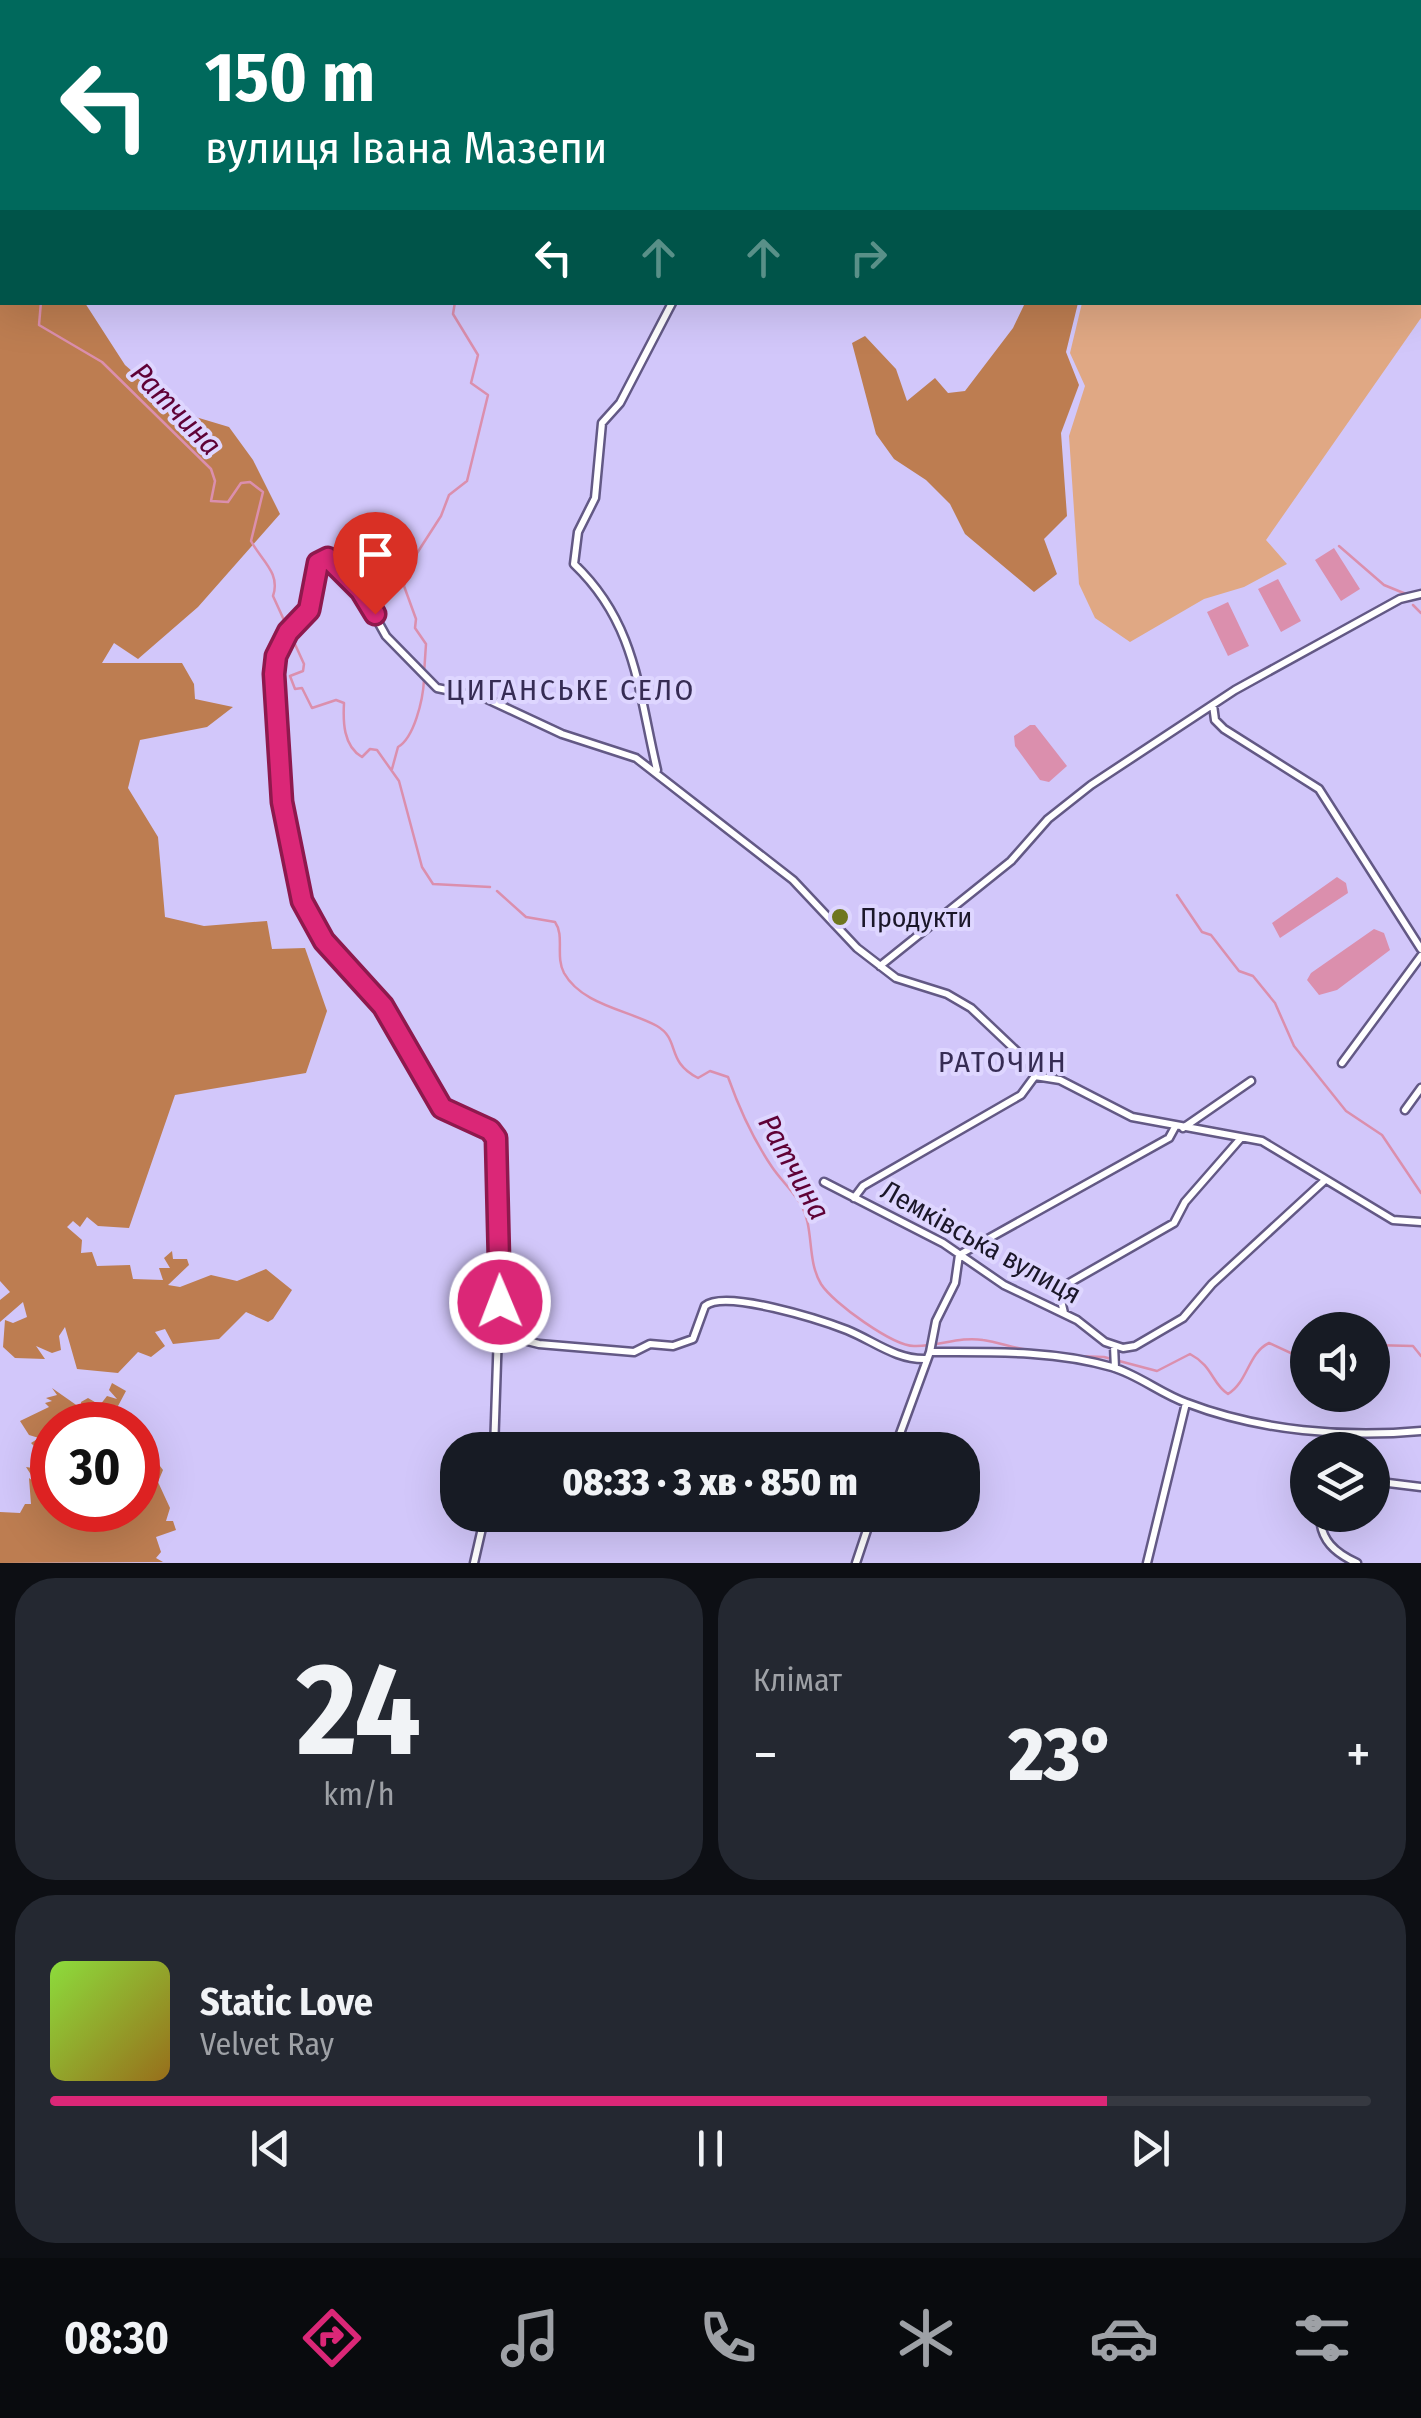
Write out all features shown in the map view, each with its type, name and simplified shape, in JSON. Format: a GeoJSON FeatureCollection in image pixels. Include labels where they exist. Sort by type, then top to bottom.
{"type":"FeatureCollection","features":[{"type":"Feature","properties":{"kind":"street"},"geometry":{"type":"LineString","coordinates":[[657,772],[622,626],[602,591],[574,564],[574,552],[595,498],[602,423],[620,403],[671,305]]}},
{"type":"Feature","properties":{"kind":"street"},"geometry":{"type":"LineString","coordinates":[[495,1432],[500,1302],[496,1138],[490,1130],[442,1108],[383,1006],[324,941],[302,901],[276,753],[274,674],[276,656],[288,632],[304,618],[318,563],[328,558],[361,591],[386,636],[438,688],[501,704],[562,734],[636,758],[794,880],[857,948],[896,978],[947,994],[971,1008],[1028,1062],[1035,1076]]}},
{"type":"Feature","properties":{"kind":"street"},"geometry":{"type":"LineString","coordinates":[[880,966],[1011,862],[1048,819],[1082,792],[1213,705],[1400,599],[1421,594]]}},
{"type":"Feature","properties":{"kind":"street"},"geometry":{"type":"LineString","coordinates":[[1213,705],[1215,720],[1224,729],[1290,768],[1328,800],[1358,856],[1421,952],[1342,1063]]}},
{"type":"Feature","properties":{"kind":"street"},"geometry":{"type":"LineString","coordinates":[[1035,1076],[1060,1080],[1132,1117],[1242,1137],[1281,1150],[1324,1181],[1393,1220],[1421,1222]]}},
{"type":"Feature","properties":{"kind":"street"},"geometry":{"type":"LineString","coordinates":[[854,1198],[863,1186],[1021,1094],[1035,1076]]}},
{"type":"Feature","properties":{"kind":"street"},"geometry":{"type":"LineString","coordinates":[[900,1432],[932,1335],[955,1282],[959,1255],[1170,1138],[1250,1081]]}},
{"type":"Feature","properties":{"kind":"street"},"geometry":{"type":"LineString","coordinates":[[1405,1110],[1421,1088]]}},
{"type":"Feature","properties":{"kind":"street"},"geometry":{"type":"LineString","coordinates":[[1064,1314],[1059,1300],[1064,1286],[1174,1222],[1185,1202],[1242,1137]]}},
{"type":"Feature","properties":{"kind":"street"},"geometry":{"type":"LineString","coordinates":[[1116,1358],[1183,1318],[1212,1284],[1324,1181]]}},
{"type":"Feature","properties":{"kind":"street","name":"Лемківська вулиця"},"geometry":{"type":"LineString","coordinates":[[824,1182],[959,1255],[1004,1285],[1064,1314],[1116,1358]]}},
{"type":"Feature","properties":{"kind":"street"},"geometry":{"type":"LineString","coordinates":[[500,1302],[518,1318],[528,1340],[621,1353],[650,1344],[686,1343],[699,1329],[705,1306],[722,1299],[828,1323],[890,1352],[983,1350],[1116,1358],[1186,1403],[1322,1432]]}},
{"type":"Feature","properties":{"kind":"street"},"geometry":{"type":"LineString","coordinates":[[1147,1563],[1186,1403]]}},
{"type":"Feature","properties":{"kind":"street"},"geometry":{"type":"LineString","coordinates":[[1390,1432],[1421,1431]]}},
{"type":"Feature","properties":{"kind":"street"},"geometry":{"type":"LineString","coordinates":[[1390,1483],[1421,1487]]}},
{"type":"Feature","properties":{"kind":"street"},"geometry":{"type":"LineString","coordinates":[[474,1563],[482,1532]]}},
{"type":"Feature","properties":{"kind":"street"},"geometry":{"type":"LineString","coordinates":[[856,1563],[866,1532]]}},
{"type":"Feature","properties":{"kind":"street"},"geometry":{"type":"LineString","coordinates":[[1322,1532],[1352,1562]]}},
{"type":"Feature","properties":{"kind":"shaded area"},"geometry":{"type":"Polygon","coordinates":[[[0,305],[86,305],[125,365],[179,412],[229,427],[253,460],[280,514],[198,607],[138,659],[114,643],[102,663],[182,663],[194,684],[195,699],[233,707],[207,727],[140,740],[128,788],[158,837],[165,917],[204,926],[267,921],[272,949],[305,948],[327,1011],[306,1073],[175,1095],[129,1228],[98,1226],[87,1217],[80,1227],[73,1221],[67,1227],[82,1240],[81,1253],[92,1252],[97,1266],[130,1265],[133,1279],[163,1280],[159,1268],[170,1268],[164,1258],[172,1251],[173,1259],[187,1259],[189,1265],[168,1285],[180,1287],[211,1275],[237,1281],[266,1269],[292,1290],[273,1319],[268,1322],[246,1312],[219,1339],[173,1344],[165,1329],[155,1332],[165,1346],[151,1357],[138,1352],[118,1373],[77,1369],[65,1327],[59,1336],[61,1350],[52,1353],[36,1346],[45,1359],[15,1358],[3,1347],[5,1320],[13,1323],[27,1317],[23,1302],[0,1322],[0,1300],[10,1292],[0,1281],[0,305]]]}},
{"type":"Feature","properties":{"kind":"shaded area"},"geometry":{"type":"Polygon","coordinates":[[[1024,305],[1078,305],[1066,352],[1079,385],[1061,433],[1067,516],[1044,539],[1057,574],[1034,592],[965,534],[950,504],[926,480],[894,459],[876,434],[852,343],[865,336],[896,369],[907,401],[935,378],[948,393],[965,391],[1013,328],[1024,305]]]}},
{"type":"Feature","properties":{"kind":"shaded area"},"geometry":{"type":"Polygon","coordinates":[[[1082,305],[1421,305],[1421,318],[1266,540],[1287,564],[1244,587],[1204,599],[1130,642],[1095,618],[1079,584],[1069,436],[1085,386],[1070,353],[1082,305]]]}},
{"type":"Feature","properties":{"kind":"shaded area"},"geometry":{"type":"Polygon","coordinates":[[[1334,548],[1360,589],[1341,601],[1315,560],[1334,548]]]}},
{"type":"Feature","properties":{"kind":"shaded area"},"geometry":{"type":"Polygon","coordinates":[[[1278,579],[1301,621],[1281,632],[1258,589],[1278,579]]]}},
{"type":"Feature","properties":{"kind":"shaded area"},"geometry":{"type":"Polygon","coordinates":[[[1228,602],[1249,646],[1228,656],[1207,612],[1228,602]]]}},
{"type":"Feature","properties":{"kind":"shaded area"},"geometry":{"type":"Polygon","coordinates":[[[1035,725],[1067,766],[1049,782],[1040,780],[1015,746],[1014,736],[1035,725]]]}},
{"type":"Feature","properties":{"kind":"shaded area"},"geometry":{"type":"Polygon","coordinates":[[[1337,877],[1346,883],[1348,893],[1280,938],[1272,923],[1337,877]]]}},
{"type":"Feature","properties":{"kind":"shaded area"},"geometry":{"type":"Polygon","coordinates":[[[1374,929],[1384,933],[1390,950],[1337,990],[1319,995],[1307,980],[1311,973],[1374,929]]]}},
{"type":"Feature","properties":{"kind":"shaded area"},"geometry":{"type":"Polygon","coordinates":[[[112,1383],[126,1391],[120,1402],[102,1402],[107,1396],[117,1399],[109,1390],[112,1383]]]}},
{"type":"Feature","properties":{"kind":"shaded area"},"geometry":{"type":"Polygon","coordinates":[[[52,1388],[72,1402],[48,1402],[52,1401],[46,1398],[57,1395],[52,1388]]]}},
{"type":"Feature","properties":{"kind":"shaded area"},"geometry":{"type":"Polygon","coordinates":[[[30,1416],[30,1435],[29,1435],[20,1421],[30,1416]]]}},
{"type":"Feature","properties":{"kind":"shaded area"},"geometry":{"type":"Polygon","coordinates":[[[160,1486],[170,1508],[166,1521],[173,1521],[176,1530],[156,1537],[161,1552],[156,1558],[163,1562],[0,1563],[0,1512],[20,1513],[25,1504],[30,1504],[30,1532],[160,1532],[160,1486]]]}},
{"type":"Feature","properties":{"kind":"waterway","name":"Ратчина"},"geometry":{"type":"LineString","coordinates":[[41,305],[39,325],[102,362],[211,469],[215,481],[211,501],[228,502],[241,483],[250,482],[263,492],[251,541],[272,574],[273,596],[304,664],[303,671],[290,676],[295,689],[302,688],[312,708],[336,700],[344,703],[344,725],[351,746],[362,757],[370,749],[377,750],[399,781],[422,867],[433,884],[490,887]]}},
{"type":"Feature","properties":{"kind":"waterway"},"geometry":{"type":"LineString","coordinates":[[424,674],[426,644],[415,628],[416,619],[404,586],[410,564],[441,516],[449,495],[467,481],[488,395],[471,383],[478,355],[453,314],[454,305]]}},
{"type":"Feature","properties":{"kind":"waterway"},"geometry":{"type":"LineString","coordinates":[[1339,546],[1384,585],[1406,594]]}},
{"type":"Feature","properties":{"kind":"waterway"},"geometry":{"type":"LineString","coordinates":[[1413,605],[1421,613]]}},
{"type":"Feature","properties":{"kind":"waterway"},"geometry":{"type":"LineString","coordinates":[[392,769],[398,747],[409,736],[417,718],[424,680]]}},
{"type":"Feature","properties":{"kind":"waterway","name":"Ратчина"},"geometry":{"type":"LineString","coordinates":[[497,891],[526,917],[555,922],[561,967],[582,993],[657,1026],[669,1038],[681,1065],[698,1078],[710,1071],[728,1077],[759,1145],[805,1212],[816,1274],[838,1302],[904,1344],[923,1346],[974,1339],[1028,1350]]}},
{"type":"Feature","properties":{"kind":"waterway"},"geometry":{"type":"LineString","coordinates":[[1177,895],[1202,932],[1211,935],[1239,971],[1253,976],[1275,1003],[1294,1046],[1346,1111],[1382,1135],[1421,1193]]}},
{"type":"Feature","properties":{"kind":"waterway","name":"Ратчина"},"geometry":{"type":"LineString","coordinates":[[1076,1356],[1104,1357],[1157,1371],[1190,1354],[1228,1394],[1269,1343],[1290,1353]]}},
{"type":"Feature","properties":{"kind":"waterway","name":"Ратчина"},"geometry":{"type":"LineString","coordinates":[[1390,1345],[1413,1346],[1421,1356]]}},
{"type":"Feature","properties":{"kind":"place","name":"Продукти"},"geometry":{"type":"Point","coordinates":[840,917]}},
{"type":"Feature","properties":{"kind":"district","name":"ЦИГАНСЬКЕ СЕЛО"},"geometry":{"type":"Point","coordinates":[571,690]}},
{"type":"Feature","properties":{"kind":"district","name":"РАТОЧИН"},"geometry":{"type":"Point","coordinates":[1003,1062]}},
{"type":"Feature","properties":{"kind":"route"},"geometry":{"type":"LineString","coordinates":[[375,614],[361,591],[328,558],[318,563],[309,610],[288,632],[276,656],[276,753],[287,833],[309,920],[383,1006],[442,1108],[451,1116],[490,1130],[496,1138],[500,1165],[500,1302]]}}]}
